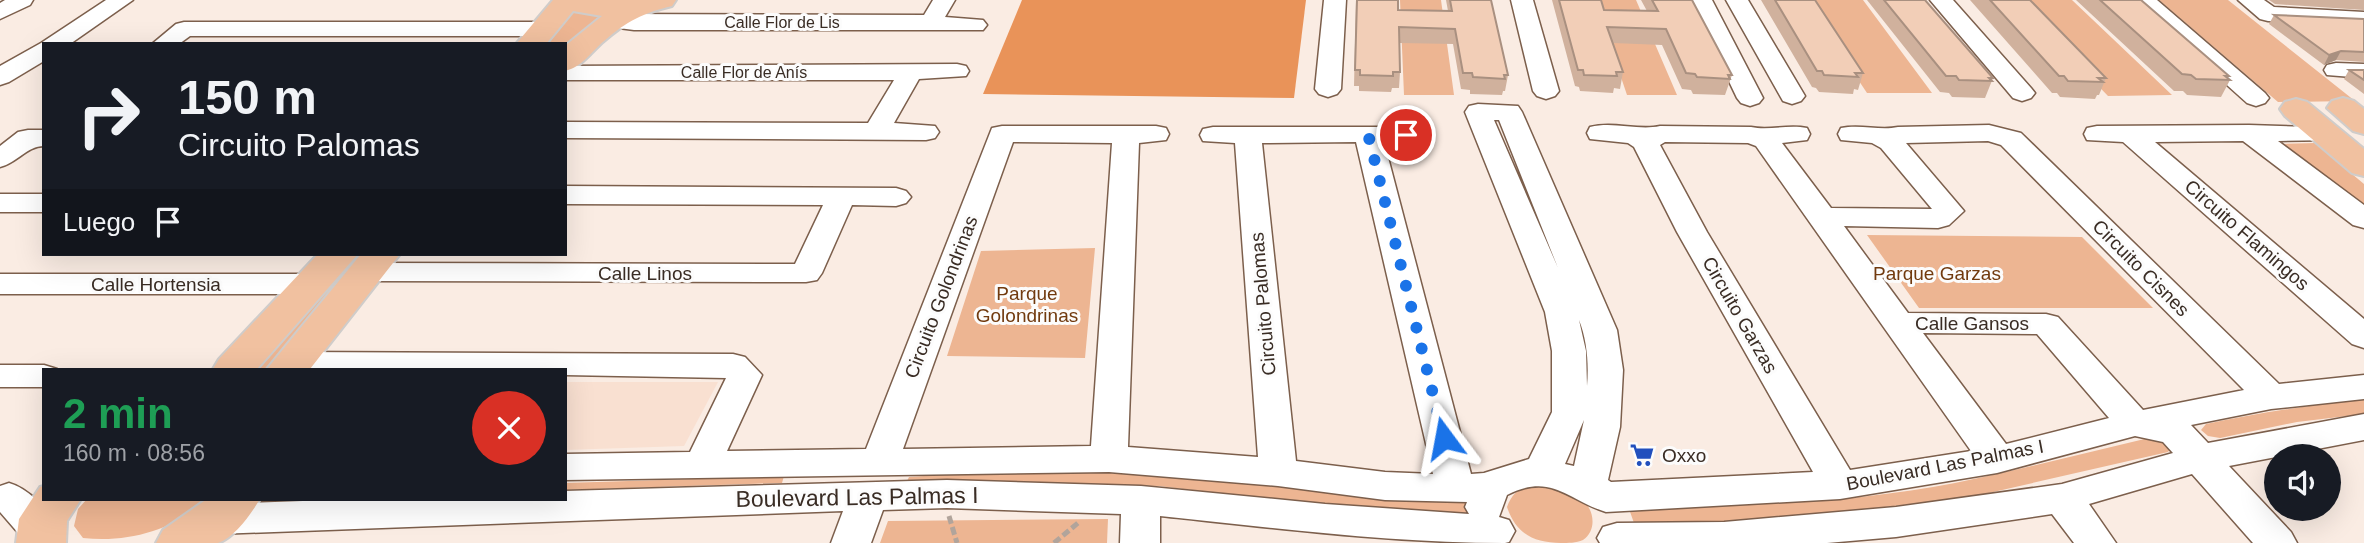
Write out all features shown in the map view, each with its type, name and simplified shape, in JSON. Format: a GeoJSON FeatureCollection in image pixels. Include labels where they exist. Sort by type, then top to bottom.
{"type":"FeatureCollection","features":[{"type":"Feature","properties":{"kind":"main road"},"geometry":{"type":"LineString","coordinates":[[537,36],[568,0],[625,17]]}},
{"type":"Feature","properties":{"kind":"main road"},"geometry":{"type":"LineString","coordinates":[[569,69],[625,17],[662,0]]}},
{"type":"Feature","properties":{"kind":"main road"},"geometry":{"type":"LineString","coordinates":[[2296,109],[2344,122],[2364,166]]}},
{"type":"Feature","properties":{"kind":"main road"},"geometry":{"type":"LineString","coordinates":[[235,368],[313,284],[371,263]]}},
{"type":"Feature","properties":{"kind":"main road"},"geometry":{"type":"LineString","coordinates":[[290,366],[371,263]]}},
{"type":"Feature","properties":{"kind":"street"},"geometry":{"type":"LineString","coordinates":[[0,12],[22,0]]}},
{"type":"Feature","properties":{"kind":"street"},"geometry":{"type":"LineString","coordinates":[[56,42],[122,0]]}},
{"type":"Feature","properties":{"kind":"street"},"geometry":{"type":"LineString","coordinates":[[931,22],[944,0]]}},
{"type":"Feature","properties":{"kind":"street"},"geometry":{"type":"LineString","coordinates":[[1328,89],[1335,0]]}},
{"type":"Feature","properties":{"kind":"street"},"geometry":{"type":"LineString","coordinates":[[1522,0],[1546,91]]}},
{"type":"Feature","properties":{"kind":"street"},"geometry":{"type":"LineString","coordinates":[[1701,0],[1750,98]]}},
{"type":"Feature","properties":{"kind":"street"},"geometry":{"type":"LineString","coordinates":[[1737,0],[1791,96]]}},
{"type":"Feature","properties":{"kind":"street"},"geometry":{"type":"LineString","coordinates":[[1941,0],[2022,93]]}},
{"type":"Feature","properties":{"kind":"street"},"geometry":{"type":"LineString","coordinates":[[2143,0],[2256,98]]}},
{"type":"Feature","properties":{"kind":"street"},"geometry":{"type":"LineString","coordinates":[[2249,0],[2267,14],[2364,19]]}},
{"type":"Feature","properties":{"kind":"street","name":"Calle Flor de Lis"},"geometry":{"type":"LineString","coordinates":[[625,17],[975,25]]}},
{"type":"Feature","properties":{"kind":"street"},"geometry":{"type":"LineString","coordinates":[[158,36],[184,29],[537,36]]}},
{"type":"Feature","properties":{"kind":"street"},"geometry":{"type":"LineString","coordinates":[[0,77],[42,51]]}},
{"type":"Feature","properties":{"kind":"street","name":"Calle Flor de Anís"},"geometry":{"type":"LineString","coordinates":[[569,69],[957,71]]}},
{"type":"Feature","properties":{"kind":"street"},"geometry":{"type":"LineString","coordinates":[[2336,70],[2364,71]]}},
{"type":"Feature","properties":{"kind":"street"},"geometry":{"type":"LineString","coordinates":[[876,131],[911,72]]}},
{"type":"Feature","properties":{"kind":"street"},"geometry":{"type":"LineString","coordinates":[[1543,469],[1570,412],[1569,351],[1561,312],[1478,112],[1509,112],[1600,330],[1606,370],[1596,490]]}},
{"type":"Feature","properties":{"kind":"street"},"geometry":{"type":"LineString","coordinates":[[2098,134],[2249,133],[2344,122]]}},
{"type":"Feature","properties":{"kind":"street"},"geometry":{"type":"LineString","coordinates":[[567,130],[926,132]]}},
{"type":"Feature","properties":{"kind":"street"},"geometry":{"type":"LineString","coordinates":[[1600,133],[1635,135],[1645,142],[1660,134],[1751,135],[1766,140],[1997,460]]}},
{"type":"Feature","properties":{"kind":"street","name":"Circuito Cisnes"},"geometry":{"type":"LineString","coordinates":[[1851,134],[1878,135],[1891,142],[1898,135],[1989,133],[2024,136],[2271,397]]}},
{"type":"Feature","properties":{"kind":"street"},"geometry":{"type":"LineString","coordinates":[[2249,133],[2364,219]]}},
{"type":"Feature","properties":{"kind":"street","name":"Circuito Golondrinas"},"geometry":{"type":"LineString","coordinates":[[851,543],[993,134],[1141,134],[1109,459]]}},
{"type":"Feature","properties":{"kind":"street"},"geometry":{"type":"LineString","coordinates":[[1368,134],[1473,488],[1485,502],[1486,514],[1501,537]]}},
{"type":"Feature","properties":{"kind":"street"},"geometry":{"type":"LineString","coordinates":[[1766,140],[1772,135],[1797,134]]}},
{"type":"Feature","properties":{"kind":"street","name":"Circuito Flamingos"},"geometry":{"type":"LineString","coordinates":[[2130,134],[2364,337]]}},
{"type":"Feature","properties":{"kind":"street"},"geometry":{"type":"LineString","coordinates":[[1213,135],[1406,135]]}},
{"type":"Feature","properties":{"kind":"street","name":"Circuito Palomas"},"geometry":{"type":"LineString","coordinates":[[1248,135],[1278,472]]}},
{"type":"Feature","properties":{"kind":"street"},"geometry":{"type":"LineString","coordinates":[[0,137],[36,138]]}},
{"type":"Feature","properties":{"kind":"street"},"geometry":{"type":"LineString","coordinates":[[0,159],[36,138]]}},
{"type":"Feature","properties":{"kind":"street","name":"Circuito Garzas"},"geometry":{"type":"LineString","coordinates":[[1645,142],[1692,232],[1840,485]]}},
{"type":"Feature","properties":{"kind":"street"},"geometry":{"type":"LineString","coordinates":[[1822,217],[1938,219],[1949,211],[1891,142]]}},
{"type":"Feature","properties":{"kind":"street"},"geometry":{"type":"LineString","coordinates":[[567,195],[896,197]]}},
{"type":"Feature","properties":{"kind":"street","name":"Calle Linos"},"geometry":{"type":"LineString","coordinates":[[371,263],[806,273],[842,196]]}},
{"type":"Feature","properties":{"kind":"street"},"geometry":{"type":"LineString","coordinates":[[0,204],[42,203]]}},
{"type":"Feature","properties":{"kind":"street","name":"Calle Hortensia"},"geometry":{"type":"LineString","coordinates":[[0,284],[313,284]]}},
{"type":"Feature","properties":{"kind":"street","name":"Calle Gansos"},"geometry":{"type":"LineString","coordinates":[[1897,323],[2046,324],[2135,424]]}},
{"type":"Feature","properties":{"kind":"street"},"geometry":{"type":"LineString","coordinates":[[290,366],[733,365],[745,375],[703,463]]}},
{"type":"Feature","properties":{"kind":"street"},"geometry":{"type":"LineString","coordinates":[[0,376],[42,376]]}},
{"type":"Feature","properties":{"kind":"street","name":"Boulevard Las Palmas I"},"geometry":{"type":"LineString","coordinates":[[1596,490],[1840,485],[1997,460],[2135,424],[2271,397],[2364,387]]}},
{"type":"Feature","properties":{"kind":"street"},"geometry":{"type":"LineString","coordinates":[[2135,424],[2175,431],[2277,543]]}},
{"type":"Feature","properties":{"kind":"street"},"geometry":{"type":"LineString","coordinates":[[1473,488],[1515,474],[1543,469],[1596,490],[1618,515],[1614,541],[1902,533],[2062,498],[2201,458],[2357,435]]}},
{"type":"Feature","properties":{"kind":"street","name":"Boulevard Las Palmas I"},"geometry":{"type":"LineString","coordinates":[[211,520],[666,501],[833,480],[874,479],[1109,459],[1278,472],[1385,486],[1473,488]]}},
{"type":"Feature","properties":{"kind":"street","name":"Boulevard Las Palmas I"},"geometry":{"type":"LineString","coordinates":[[567,467],[703,463],[833,480]]}},
{"type":"Feature","properties":{"kind":"street","name":"Boulevard Las Palmas I"},"geometry":{"type":"LineString","coordinates":[[874,479],[947,494],[1141,500],[1326,531],[1473,532],[1501,537]]}},
{"type":"Feature","properties":{"kind":"street"},"geometry":{"type":"LineString","coordinates":[[2062,498],[2096,543]]}},
{"type":"Feature","properties":{"kind":"street"},"geometry":{"type":"LineString","coordinates":[[1140,543],[1141,500]]}},
{"type":"Feature","properties":{"kind":"shaded area"},"geometry":{"type":"Polygon","coordinates":[[[1022,0],[1306,0],[1294,98],[983,94],[1022,0]]]}},
{"type":"Feature","properties":{"kind":"shaded area"},"geometry":{"type":"Polygon","coordinates":[[[567,382],[718,382],[684,446],[567,450],[567,382]]]}},
{"type":"Feature","properties":{"kind":"green space"},"geometry":{"type":"Polygon","coordinates":[[[1400,0],[1441,0],[1454,95],[1404,95],[1400,0]]]}},
{"type":"Feature","properties":{"kind":"green space"},"geometry":{"type":"Polygon","coordinates":[[[1595,0],[1636,0],[1677,95],[1627,95],[1595,0]]]}},
{"type":"Feature","properties":{"kind":"green space"},"geometry":{"type":"Polygon","coordinates":[[[1805,0],[1863,0],[1932,93],[1867,93],[1805,0]]]}},
{"type":"Feature","properties":{"kind":"green space"},"geometry":{"type":"Polygon","coordinates":[[[2015,0],[2072,0],[2172,95],[2108,96],[2015,0]]]}},
{"type":"Feature","properties":{"kind":"green space"},"geometry":{"type":"Polygon","coordinates":[[[2159,0],[2228,0],[2355,101],[2278,102],[2159,0]]]}},
{"type":"Feature","properties":{"kind":"green space"},"geometry":{"type":"Polygon","coordinates":[[[575,8],[605,14],[567,49],[567,42],[543,42],[575,8]]]}},
{"type":"Feature","properties":{"kind":"green space"},"geometry":{"type":"Polygon","coordinates":[[[2315,143],[2364,184],[2364,206],[2281,144],[2315,143]]]}},
{"type":"Feature","properties":{"kind":"green space","name":"Parque Garzas"},"geometry":{"type":"Polygon","coordinates":[[[1867,235],[2082,237],[2153,308],[1919,308],[1867,235]]]}},
{"type":"Feature","properties":{"kind":"green space","name":"Parque Golondrinas"},"geometry":{"type":"Polygon","coordinates":[[[1095,248],[1085,358],[947,356],[981,251],[1095,248]]]}},
{"type":"Feature","properties":{"kind":"green space"},"geometry":{"type":"Polygon","coordinates":[[[354,256],[366,256],[268,368],[256,368],[354,256]]]}},
{"type":"Feature","properties":{"kind":"green space"},"geometry":{"type":"Polygon","coordinates":[[[2364,399],[2364,414],[2297,422],[2220,438],[2208,436],[2201,430],[2206,424],[2226,420],[2364,399]]]}},
{"type":"Feature","properties":{"kind":"green space"},"geometry":{"type":"Polygon","coordinates":[[[2157,436],[2170,449],[2168,452],[1967,498],[1758,521],[1634,523],[1628,506],[1833,500],[1914,490],[2157,436]]]}},
{"type":"Feature","properties":{"kind":"green space"},"geometry":{"type":"Polygon","coordinates":[[[1015,470],[1165,472],[1460,500],[1474,509],[1473,516],[1329,507],[1159,486],[906,483],[909,477],[1015,470]]]}},
{"type":"Feature","properties":{"kind":"green space"},"geometry":{"type":"Polygon","coordinates":[[[784,476],[782,483],[567,490],[567,483],[784,476]]]}},
{"type":"Feature","properties":{"kind":"green space"},"geometry":{"type":"Polygon","coordinates":[[[1544,483],[1568,491],[1585,502],[1591,513],[1592,525],[1588,536],[1583,540],[1566,543],[1542,541],[1527,535],[1515,524],[1507,507],[1513,496],[1526,487],[1544,483]]]}},
{"type":"Feature","properties":{"kind":"green space"},"geometry":{"type":"Polygon","coordinates":[[[85,501],[206,501],[166,526],[134,536],[117,538],[83,538],[74,526],[78,509],[85,501]]]}},
{"type":"Feature","properties":{"kind":"green space"},"geometry":{"type":"Polygon","coordinates":[[[1108,519],[1107,543],[880,543],[888,521],[1108,519]]]}},
{"type":"Feature","properties":{"kind":"building"},"geometry":{"type":"Polygon","coordinates":[[[1357,0],[1398,0],[1398,10],[1452,11],[1450,0],[1491,0],[1508,75],[1504,75],[1505,79],[1473,77],[1472,73],[1463,73],[1455,29],[1399,27],[1400,72],[1393,72],[1393,76],[1360,75],[1360,70],[1355,70],[1357,0]]]}},
{"type":"Feature","properties":{"kind":"building"},"geometry":{"type":"Polygon","coordinates":[[[1559,0],[1601,0],[1604,10],[1658,11],[1652,0],[1692,0],[1732,75],[1728,75],[1730,79],[1697,77],[1695,74],[1686,73],[1666,29],[1607,27],[1623,72],[1616,72],[1617,76],[1584,75],[1583,70],[1578,70],[1559,0]]]}},
{"type":"Feature","properties":{"kind":"building"},"geometry":{"type":"Polygon","coordinates":[[[1775,0],[1815,0],[1863,73],[1855,73],[1858,77],[1824,75],[1822,71],[1817,71],[1775,0]]]}},
{"type":"Feature","properties":{"kind":"building"},"geometry":{"type":"Polygon","coordinates":[[[1884,0],[1925,0],[1993,78],[1989,78],[1992,81],[1959,80],[1956,76],[1946,76],[1884,0]]]}},
{"type":"Feature","properties":{"kind":"building"},"geometry":{"type":"Polygon","coordinates":[[[1990,0],[2030,0],[2106,78],[2098,78],[2103,82],[2068,81],[2064,76],[2059,76],[1990,0]]]}},
{"type":"Feature","properties":{"kind":"building"},"geometry":{"type":"Polygon","coordinates":[[[2100,0],[2141,0],[2229,76],[2225,76],[2230,80],[2196,79],[2182,74],[2100,0]]]}},
{"type":"Feature","properties":{"kind":"building"},"geometry":{"type":"Polygon","coordinates":[[[2274,15],[2364,19],[2364,52],[2341,51],[2329,55],[2274,15]]]}},
{"type":"Feature","properties":{"kind":"building"},"geometry":{"type":"Polygon","coordinates":[[[2349,70],[2364,70],[2364,80],[2349,70]]]}},
{"type":"Feature","properties":{"kind":"place","name":"Oxxo"},"geometry":{"type":"Point","coordinates":[1642,455]}},
{"type":"Feature","properties":{"kind":"route"},"geometry":{"type":"LineString","coordinates":[[1406,135],[1368,134],[1444,438]]}}]}
